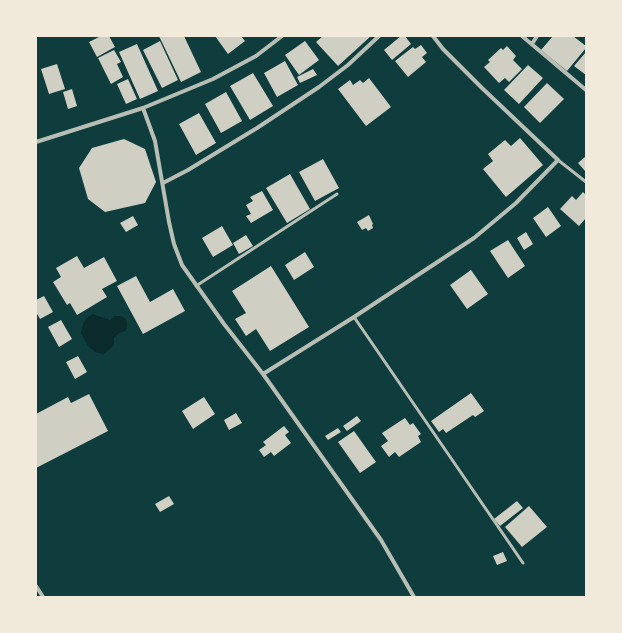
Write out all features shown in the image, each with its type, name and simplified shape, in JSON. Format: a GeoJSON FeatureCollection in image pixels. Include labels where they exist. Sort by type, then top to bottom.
{"type":"FeatureCollection","features":[{"type":"Feature","properties":{"kind":"street"},"geometry":{"type":"LineString","coordinates":[[36,142],[143,108],[213,79],[256,56],[282,36]]}},
{"type":"Feature","properties":{"kind":"street"},"geometry":{"type":"LineString","coordinates":[[163,183],[188,170],[257,128],[319,87],[348,65],[379,36]]}},
{"type":"Feature","properties":{"kind":"street"},"geometry":{"type":"LineString","coordinates":[[263,374],[354,317],[474,238],[516,202],[558,160],[482,88],[432,36]]}},
{"type":"Feature","properties":{"kind":"street"},"geometry":{"type":"LineString","coordinates":[[522,36],[586,90]]}},
{"type":"Feature","properties":{"kind":"street"},"geometry":{"type":"LineString","coordinates":[[532,44],[537,36]]}},
{"type":"Feature","properties":{"kind":"street"},"geometry":{"type":"LineString","coordinates":[[143,108],[155,141],[169,222],[174,244],[182,265],[196,286],[263,374],[382,540],[414,597]]}},
{"type":"Feature","properties":{"kind":"street"},"geometry":{"type":"LineString","coordinates":[[36,586],[43,597]]}},
{"type":"Feature","properties":{"kind":"lane"},"geometry":{"type":"LineString","coordinates":[[558,160],[586,182]]}},
{"type":"Feature","properties":{"kind":"lane"},"geometry":{"type":"LineString","coordinates":[[196,286],[337,194]]}},
{"type":"Feature","properties":{"kind":"lane"},"geometry":{"type":"LineString","coordinates":[[354,317],[523,563]]}},
{"type":"Feature","properties":{"kind":"water"},"geometry":{"type":"Polygon","coordinates":[[[93,314],[110,320],[114,316],[121,316],[126,319],[126,331],[119,333],[114,338],[114,345],[103,354],[95,352],[88,346],[81,333],[83,324],[87,318],[93,314]]]}},
{"type":"Feature","properties":{"kind":"building"},"geometry":{"type":"Polygon","coordinates":[[[101,36],[109,36],[115,47],[97,57],[89,42],[101,36]]]}},
{"type":"Feature","properties":{"kind":"building"},"geometry":{"type":"Polygon","coordinates":[[[159,36],[184,36],[201,72],[181,82],[159,36]]]}},
{"type":"Feature","properties":{"kind":"building"},"geometry":{"type":"Polygon","coordinates":[[[215,36],[241,36],[245,41],[228,54],[215,36]]]}},
{"type":"Feature","properties":{"kind":"building"},"geometry":{"type":"Polygon","coordinates":[[[323,36],[371,36],[338,66],[316,42],[323,36]]]}},
{"type":"Feature","properties":{"kind":"building"},"geometry":{"type":"Polygon","coordinates":[[[401,36],[405,36],[411,44],[392,60],[384,50],[401,36]]]}},
{"type":"Feature","properties":{"kind":"building"},"geometry":{"type":"Polygon","coordinates":[[[553,36],[573,36],[586,46],[586,48],[567,71],[541,50],[553,36]]]}},
{"type":"Feature","properties":{"kind":"building"},"geometry":{"type":"Polygon","coordinates":[[[160,41],[178,80],[162,88],[143,50],[160,41]]]}},
{"type":"Feature","properties":{"kind":"building"},"geometry":{"type":"Polygon","coordinates":[[[305,41],[319,60],[299,75],[285,55],[305,41]]]}},
{"type":"Feature","properties":{"kind":"building"},"geometry":{"type":"Polygon","coordinates":[[[137,44],[158,91],[140,99],[119,52],[137,44]]]}},
{"type":"Feature","properties":{"kind":"building"},"geometry":{"type":"Polygon","coordinates":[[[421,45],[427,53],[422,57],[426,62],[408,77],[395,61],[413,47],[415,49],[421,45]]]}},
{"type":"Feature","properties":{"kind":"building"},"geometry":{"type":"Polygon","coordinates":[[[507,46],[516,56],[513,60],[522,69],[509,82],[505,78],[499,83],[484,67],[490,62],[488,60],[501,48],[503,50],[507,46]]]}},
{"type":"Feature","properties":{"kind":"building"},"geometry":{"type":"Polygon","coordinates":[[[114,50],[121,62],[117,64],[123,77],[111,84],[98,58],[114,50]]]}},
{"type":"Feature","properties":{"kind":"building"},"geometry":{"type":"Polygon","coordinates":[[[586,52],[586,75],[574,66],[586,52]]]}},
{"type":"Feature","properties":{"kind":"building"},"geometry":{"type":"Polygon","coordinates":[[[285,61],[298,85],[277,97],[264,73],[285,61]]]}},
{"type":"Feature","properties":{"kind":"building"},"geometry":{"type":"Polygon","coordinates":[[[57,64],[65,89],[49,94],[41,69],[57,64]]]}},
{"type":"Feature","properties":{"kind":"building"},"geometry":{"type":"Polygon","coordinates":[[[528,65],[543,78],[519,104],[504,90],[528,65]]]}},
{"type":"Feature","properties":{"kind":"building"},"geometry":{"type":"Polygon","coordinates":[[[313,69],[317,75],[300,83],[297,77],[313,69]]]}},
{"type":"Feature","properties":{"kind":"building"},"geometry":{"type":"Polygon","coordinates":[[[253,73],[273,106],[250,120],[230,86],[253,73]]]}},
{"type":"Feature","properties":{"kind":"building"},"geometry":{"type":"Polygon","coordinates":[[[369,78],[391,107],[366,126],[338,89],[350,80],[353,85],[360,80],[363,83],[369,78]]]}},
{"type":"Feature","properties":{"kind":"building"},"geometry":{"type":"Polygon","coordinates":[[[128,79],[137,99],[126,104],[117,84],[128,79]]]}},
{"type":"Feature","properties":{"kind":"building"},"geometry":{"type":"Polygon","coordinates":[[[547,83],[564,99],[540,123],[524,107],[547,83]]]}},
{"type":"Feature","properties":{"kind":"building"},"geometry":{"type":"Polygon","coordinates":[[[72,89],[77,106],[68,109],[63,92],[72,89]]]}},
{"type":"Feature","properties":{"kind":"building"},"geometry":{"type":"Polygon","coordinates":[[[226,92],[242,121],[221,133],[205,104],[226,92]]]}},
{"type":"Feature","properties":{"kind":"building"},"geometry":{"type":"Polygon","coordinates":[[[199,113],[216,143],[196,155],[179,124],[199,113]]]}},
{"type":"Feature","properties":{"kind":"building"},"geometry":{"type":"Polygon","coordinates":[[[520,138],[543,165],[506,197],[483,169],[493,161],[488,154],[505,140],[511,146],[520,138]]]}},
{"type":"Feature","properties":{"kind":"building"},"geometry":{"type":"Polygon","coordinates":[[[124,139],[145,149],[156,182],[145,203],[105,212],[88,199],[79,168],[92,148],[124,139]]]}},
{"type":"Feature","properties":{"kind":"building"},"geometry":{"type":"Polygon","coordinates":[[[585,157],[586,170],[585,171],[578,163],[585,157]]]}},
{"type":"Feature","properties":{"kind":"building"},"geometry":{"type":"Polygon","coordinates":[[[323,159],[339,188],[315,201],[299,172],[323,159]]]}},
{"type":"Feature","properties":{"kind":"building"},"geometry":{"type":"Polygon","coordinates":[[[290,174],[310,209],[287,223],[266,188],[290,174]]]}},
{"type":"Feature","properties":{"kind":"building"},"geometry":{"type":"Polygon","coordinates":[[[262,191],[273,210],[251,223],[246,216],[251,214],[246,205],[253,201],[250,197],[262,191]]]}},
{"type":"Feature","properties":{"kind":"building"},"geometry":{"type":"Polygon","coordinates":[[[583,192],[586,195],[586,218],[579,226],[560,209],[572,196],[576,200],[583,192]]]}},
{"type":"Feature","properties":{"kind":"building"},"geometry":{"type":"Polygon","coordinates":[[[548,207],[561,226],[546,237],[533,218],[548,207]]]}},
{"type":"Feature","properties":{"kind":"building"},"geometry":{"type":"Polygon","coordinates":[[[369,215],[373,228],[368,231],[366,228],[362,230],[357,222],[369,215]]]}},
{"type":"Feature","properties":{"kind":"building"},"geometry":{"type":"Polygon","coordinates":[[[133,216],[138,225],[126,232],[120,223],[133,216]]]}},
{"type":"Feature","properties":{"kind":"building"},"geometry":{"type":"Polygon","coordinates":[[[222,226],[233,245],[213,257],[202,238],[222,226]]]}},
{"type":"Feature","properties":{"kind":"building"},"geometry":{"type":"Polygon","coordinates":[[[526,232],[533,244],[524,250],[517,238],[526,232]]]}},
{"type":"Feature","properties":{"kind":"building"},"geometry":{"type":"Polygon","coordinates":[[[246,235],[253,246],[239,254],[233,243],[246,235]]]}},
{"type":"Feature","properties":{"kind":"building"},"geometry":{"type":"Polygon","coordinates":[[[508,240],[525,266],[508,278],[490,251],[508,240]]]}},
{"type":"Feature","properties":{"kind":"building"},"geometry":{"type":"Polygon","coordinates":[[[305,252],[314,267],[294,280],[285,265],[305,252]]]}},
{"type":"Feature","properties":{"kind":"building"},"geometry":{"type":"Polygon","coordinates":[[[77,256],[84,268],[104,257],[117,281],[102,289],[107,297],[77,315],[70,303],[67,305],[53,282],[61,277],[56,268],[77,256]]]}},
{"type":"Feature","properties":{"kind":"building"},"geometry":{"type":"Polygon","coordinates":[[[271,266],[309,327],[270,351],[256,329],[246,336],[235,319],[246,313],[232,291],[271,266]]]}},
{"type":"Feature","properties":{"kind":"building"},"geometry":{"type":"Polygon","coordinates":[[[471,270],[488,294],[467,309],[450,285],[471,270]]]}},
{"type":"Feature","properties":{"kind":"building"},"geometry":{"type":"Polygon","coordinates":[[[136,276],[150,302],[173,289],[185,311],[143,334],[117,286],[136,276]]]}},
{"type":"Feature","properties":{"kind":"building"},"geometry":{"type":"Polygon","coordinates":[[[44,296],[53,312],[40,319],[36,312],[36,300],[44,296]]]}},
{"type":"Feature","properties":{"kind":"building"},"geometry":{"type":"Polygon","coordinates":[[[61,320],[72,339],[59,347],[48,327],[61,320]]]}},
{"type":"Feature","properties":{"kind":"building"},"geometry":{"type":"Polygon","coordinates":[[[78,356],[87,372],[75,379],[66,362],[78,356]]]}},
{"type":"Feature","properties":{"kind":"building"},"geometry":{"type":"Polygon","coordinates":[[[471,393],[484,411],[475,417],[473,415],[446,433],[443,429],[439,432],[431,421],[471,393]]]}},
{"type":"Feature","properties":{"kind":"building"},"geometry":{"type":"Polygon","coordinates":[[[89,394],[108,431],[36,468],[36,414],[68,397],[71,403],[89,394]]]}},
{"type":"Feature","properties":{"kind":"building"},"geometry":{"type":"Polygon","coordinates":[[[204,397],[215,414],[193,429],[182,411],[204,397]]]}},
{"type":"Feature","properties":{"kind":"building"},"geometry":{"type":"Polygon","coordinates":[[[236,413],[242,423],[229,430],[224,420],[236,413]]]}},
{"type":"Feature","properties":{"kind":"building"},"geometry":{"type":"Polygon","coordinates":[[[357,416],[361,421],[347,431],[343,426],[357,416]]]}},
{"type":"Feature","properties":{"kind":"building"},"geometry":{"type":"Polygon","coordinates":[[[405,418],[410,425],[413,423],[421,434],[418,436],[421,442],[399,457],[395,452],[389,457],[381,446],[388,441],[382,433],[405,418]]]}},
{"type":"Feature","properties":{"kind":"building"},"geometry":{"type":"Polygon","coordinates":[[[284,426],[289,432],[285,435],[291,443],[274,456],[271,452],[264,457],[259,450],[266,445],[263,442],[284,426]]]}},
{"type":"Feature","properties":{"kind":"building"},"geometry":{"type":"Polygon","coordinates":[[[338,428],[341,432],[328,440],[325,436],[338,428]]]}},
{"type":"Feature","properties":{"kind":"building"},"geometry":{"type":"Polygon","coordinates":[[[354,431],[376,462],[360,473],[338,442],[354,431]]]}},
{"type":"Feature","properties":{"kind":"building"},"geometry":{"type":"Polygon","coordinates":[[[169,496],[174,504],[160,512],[155,504],[169,496]]]}},
{"type":"Feature","properties":{"kind":"building"},"geometry":{"type":"Polygon","coordinates":[[[517,501],[523,508],[500,526],[494,519],[517,501]]]}},
{"type":"Feature","properties":{"kind":"building"},"geometry":{"type":"Polygon","coordinates":[[[529,506],[547,527],[522,547],[505,527],[529,506]]]}},
{"type":"Feature","properties":{"kind":"building"},"geometry":{"type":"Polygon","coordinates":[[[503,552],[507,561],[497,565],[493,556],[503,552]]]}}]}
